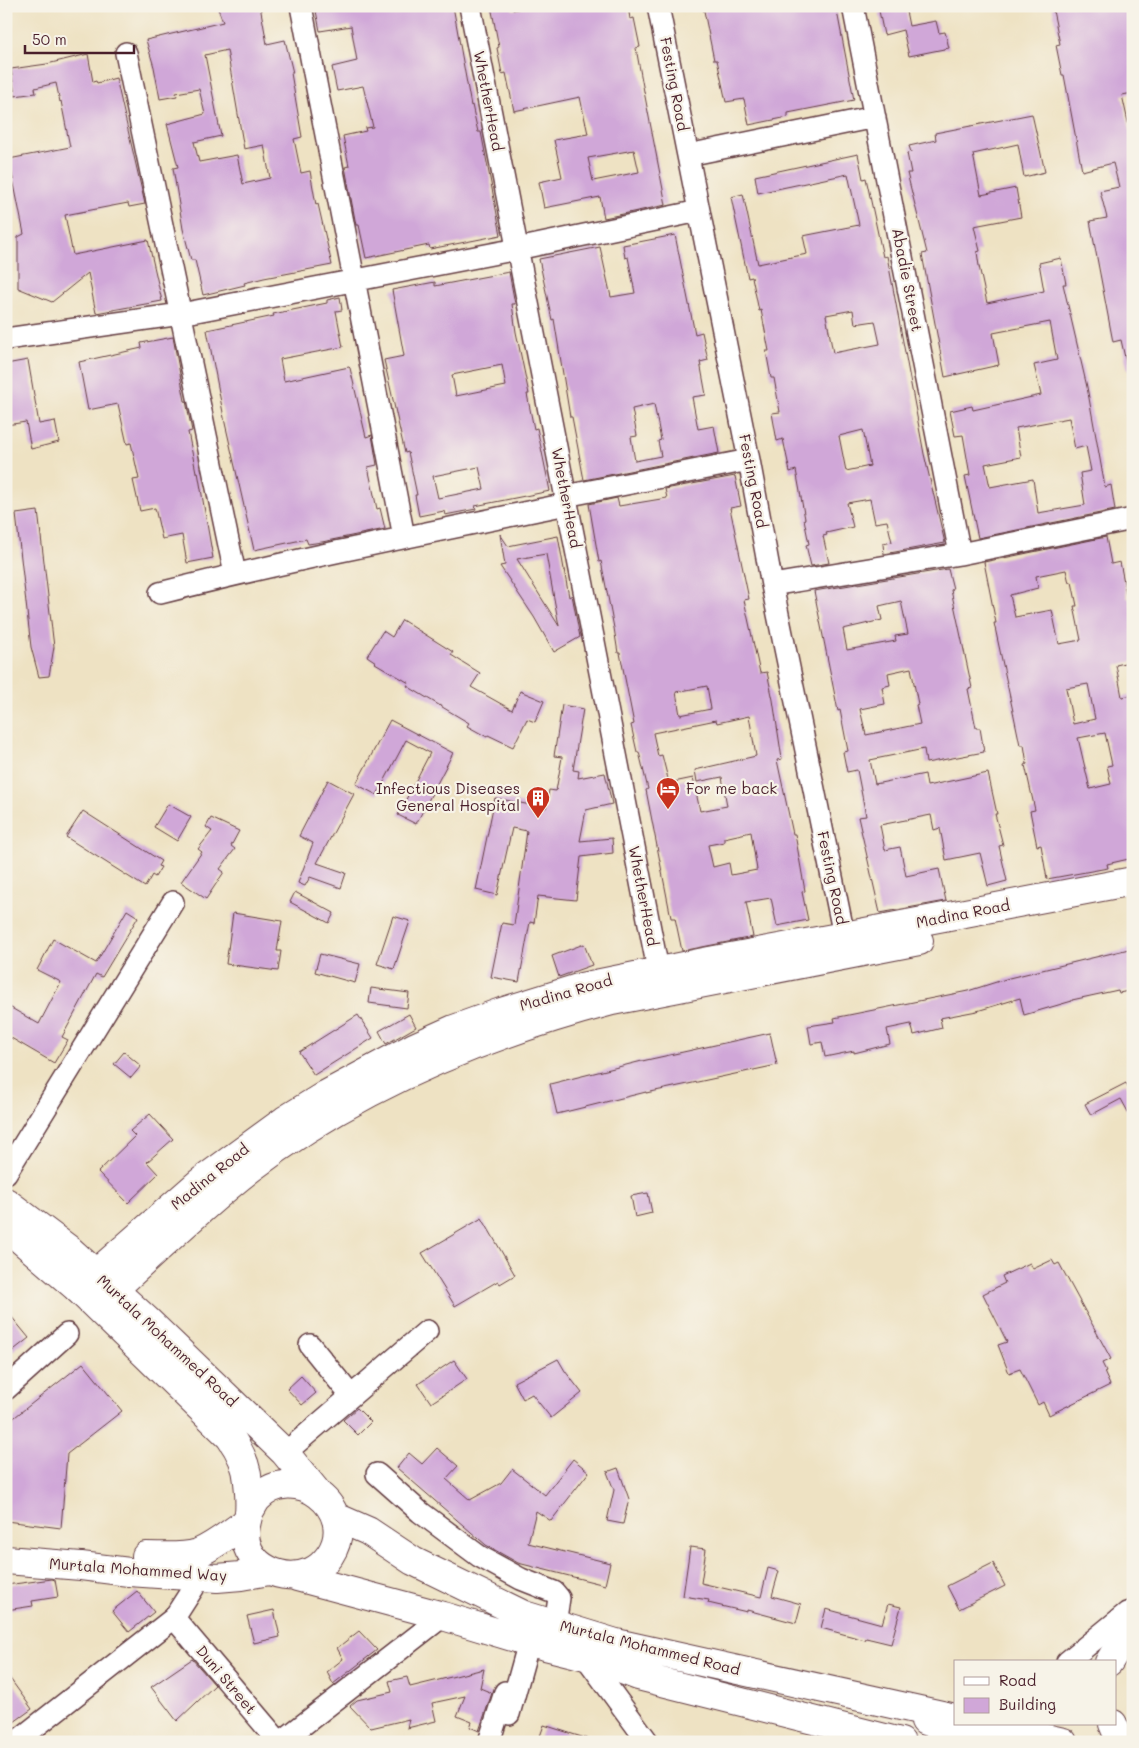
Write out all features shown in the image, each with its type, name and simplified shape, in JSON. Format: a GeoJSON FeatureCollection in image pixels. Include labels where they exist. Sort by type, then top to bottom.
{"type":"FeatureCollection","features":[{"type":"Feature","properties":{"kind":"main road","name":"Madina Road"},"geometry":{"type":"LineString","coordinates":[[96,1290],[251,1168],[325,1119],[421,1067],[516,1029],[660,981],[1033,909],[1133,881]]}},
{"type":"Feature","properties":{"kind":"main road","name":"Madina Road"},"geometry":{"type":"LineString","coordinates":[[1033,909],[1133,900]]}},
{"type":"Feature","properties":{"kind":"main road","name":"Murtala Mohammed Road"},"geometry":{"type":"LineString","coordinates":[[6,1202],[40,1226],[230,1437],[239,1450],[245,1465],[248,1481],[247,1517]]}},
{"type":"Feature","properties":{"kind":"main road","name":"Murtala Mohammed Road"},"geometry":{"type":"LineString","coordinates":[[6,1227],[96,1290],[285,1453],[317,1492]]}},
{"type":"Feature","properties":{"kind":"main road"},"geometry":{"type":"LineString","coordinates":[[286,1484],[302,1486],[317,1492],[328,1503],[336,1517],[338,1533],[334,1549],[325,1562],[312,1572],[297,1576],[280,1576],[269,1571],[258,1563],[250,1551],[245,1537],[247,1517],[258,1498],[271,1489],[286,1484]]}},
{"type":"Feature","properties":{"kind":"main road","name":"Murtala Mohammed Way"},"geometry":{"type":"LineString","coordinates":[[6,1542],[132,1556],[177,1557],[197,1553],[212,1546],[247,1517]]}},
{"type":"Feature","properties":{"kind":"main road","name":"Murtala Mohammed Road"},"geometry":{"type":"LineString","coordinates":[[336,1517],[368,1531],[413,1561],[524,1615],[616,1643],[954,1718]]}},
{"type":"Feature","properties":{"kind":"main road","name":"Murtala Mohammed Way"},"geometry":{"type":"LineString","coordinates":[[6,1560],[129,1572],[217,1578],[269,1571]]}},
{"type":"Feature","properties":{"kind":"main road","name":"Murtala Mohammed Road"},"geometry":{"type":"LineString","coordinates":[[297,1576],[585,1656],[638,1676],[736,1699],[901,1742]]}},
{"type":"Feature","properties":{"kind":"main road"},"geometry":{"type":"LineString","coordinates":[[1111,1660],[1117,1649],[1133,1633]]}},
{"type":"Feature","properties":{"kind":"main road"},"geometry":{"type":"LineString","coordinates":[[738,1670],[808,1701],[877,1723],[952,1742]]}},
{"type":"Feature","properties":{"kind":"main road"},"geometry":{"type":"LineString","coordinates":[[736,1699],[808,1701],[1018,1742]]}},
{"type":"Feature","properties":{"kind":"main road"},"geometry":{"type":"LineString","coordinates":[[992,1726],[1063,1742]]}},
{"type":"Feature","properties":{"kind":"main road"},"geometry":{"type":"LineString","coordinates":[[1113,1726],[1124,1742]]}},
{"type":"Feature","properties":{"kind":"street"},"geometry":{"type":"LineString","coordinates":[[301,6],[404,537]]}},
{"type":"Feature","properties":{"kind":"street","name":"WhetherHead"},"geometry":{"type":"LineString","coordinates":[[470,6],[660,981]]}},
{"type":"Feature","properties":{"kind":"street","name":"Festing Road"},"geometry":{"type":"LineString","coordinates":[[658,6],[749,460],[772,585],[846,946]]}},
{"type":"Feature","properties":{"kind":"street","name":"Abadie Street"},"geometry":{"type":"LineString","coordinates":[[853,6],[960,554]]}},
{"type":"Feature","properties":{"kind":"street"},"geometry":{"type":"LineString","coordinates":[[126,53],[235,574]]}},
{"type":"Feature","properties":{"kind":"street"},"geometry":{"type":"LineString","coordinates":[[688,155],[875,117]]}},
{"type":"Feature","properties":{"kind":"street"},"geometry":{"type":"LineString","coordinates":[[6,339],[181,314],[517,249],[699,211]]}},
{"type":"Feature","properties":{"kind":"street"},"geometry":{"type":"LineString","coordinates":[[160,593],[235,574],[749,460]]}},
{"type":"Feature","properties":{"kind":"street"},"geometry":{"type":"LineString","coordinates":[[772,585],[960,554],[1133,519]]}},
{"type":"Feature","properties":{"kind":"street"},"geometry":{"type":"LineString","coordinates":[[6,1173],[173,902]]}},
{"type":"Feature","properties":{"kind":"street"},"geometry":{"type":"LineString","coordinates":[[285,1453],[427,1331]]}},
{"type":"Feature","properties":{"kind":"street"},"geometry":{"type":"LineString","coordinates":[[6,1389],[67,1334]]}},
{"type":"Feature","properties":{"kind":"street"},"geometry":{"type":"LineString","coordinates":[[310,1345],[351,1396]]}},
{"type":"Feature","properties":{"kind":"street"},"geometry":{"type":"LineString","coordinates":[[377,1474],[420,1512],[479,1556],[521,1579],[554,1592],[559,1598],[555,1625]]}},
{"type":"Feature","properties":{"kind":"street"},"geometry":{"type":"LineString","coordinates":[[463,1586],[479,1556]]}},
{"type":"Feature","properties":{"kind":"street"},"geometry":{"type":"LineString","coordinates":[[16,1742],[174,1618],[201,1576]]}},
{"type":"Feature","properties":{"kind":"street"},"geometry":{"type":"LineString","coordinates":[[1069,1660],[1127,1613],[1133,1611]]}},
{"type":"Feature","properties":{"kind":"street"},"geometry":{"type":"LineString","coordinates":[[280,1742],[443,1616]]}},
{"type":"Feature","properties":{"kind":"street","name":"Duni Street"},"geometry":{"type":"LineString","coordinates":[[174,1618],[280,1742]]}},
{"type":"Feature","properties":{"kind":"street"},"geometry":{"type":"LineString","coordinates":[[509,1714],[529,1642]]}},
{"type":"Feature","properties":{"kind":"street"},"geometry":{"type":"LineString","coordinates":[[585,1656],[648,1742]]}},
{"type":"Feature","properties":{"kind":"street"},"geometry":{"type":"LineString","coordinates":[[489,1742],[506,1689],[519,1677]]}},
{"type":"Feature","properties":{"kind":"building"},"geometry":{"type":"Polygon","coordinates":[[[217,6],[260,6],[267,44],[285,40],[293,73],[291,73],[302,137],[294,139],[301,173],[310,171],[316,205],[318,204],[332,265],[264,278],[244,283],[245,285],[203,295],[195,260],[191,260],[183,229],[173,168],[178,167],[167,124],[205,114],[199,89],[176,93],[177,96],[160,99],[154,67],[146,40],[223,22],[217,6]],[[227,50],[205,55],[221,136],[194,142],[199,162],[237,155],[243,184],[270,178],[264,145],[244,149],[227,50]]]}},
{"type":"Feature","properties":{"kind":"building"},"geometry":{"type":"Polygon","coordinates":[[[315,6],[453,6],[471,106],[478,132],[481,132],[501,235],[430,249],[429,245],[366,258],[359,225],[356,225],[345,167],[349,166],[343,136],[366,131],[365,128],[373,127],[363,86],[337,91],[332,67],[357,61],[351,26],[320,31],[315,6]]]}},
{"type":"Feature","properties":{"kind":"building"},"geometry":{"type":"Polygon","coordinates":[[[491,6],[512,6],[513,10],[530,6],[628,6],[630,19],[634,18],[640,47],[636,48],[666,205],[604,218],[600,197],[544,208],[539,182],[562,177],[554,140],[588,134],[580,97],[514,111],[506,73],[502,74],[497,48],[499,47],[491,6]],[[634,150],[588,158],[593,181],[639,172],[634,150]]]}},
{"type":"Feature","properties":{"kind":"building"},"geometry":{"type":"Polygon","coordinates":[[[703,6],[836,6],[854,100],[788,113],[788,117],[749,125],[744,99],[726,102],[717,60],[714,60],[703,6]]]}},
{"type":"Feature","properties":{"kind":"building"},"geometry":{"type":"Polygon","coordinates":[[[878,6],[905,6],[909,26],[936,21],[939,33],[945,32],[949,48],[909,56],[903,30],[884,35],[878,6]]]}},
{"type":"Feature","properties":{"kind":"building"},"geometry":{"type":"Polygon","coordinates":[[[1052,6],[1133,6],[1133,93],[1122,95],[1130,131],[1133,130],[1133,371],[1128,371],[1121,340],[1113,342],[1090,221],[1107,218],[1100,191],[1119,187],[1113,163],[1082,171],[1064,75],[1062,75],[1056,45],[1060,44],[1052,6]]]}},
{"type":"Feature","properties":{"kind":"building"},"geometry":{"type":"Polygon","coordinates":[[[88,54],[93,82],[96,81],[97,83],[116,78],[145,204],[129,207],[128,203],[65,215],[73,255],[148,240],[162,301],[96,313],[88,273],[52,302],[18,288],[18,237],[24,234],[9,159],[70,147],[56,83],[35,88],[36,93],[15,96],[11,69],[47,64],[88,54]]]}},
{"type":"Feature","properties":{"kind":"building"},"geometry":{"type":"Polygon","coordinates":[[[1032,114],[1045,172],[1024,177],[1018,144],[973,154],[981,195],[1016,188],[1021,217],[974,226],[980,251],[977,252],[979,266],[987,303],[1044,291],[1039,263],[1061,258],[1066,284],[1063,284],[1087,387],[1105,487],[1111,485],[1115,510],[978,538],[965,476],[970,475],[963,435],[955,436],[950,411],[972,406],[973,410],[1041,395],[1034,365],[1057,360],[1050,322],[993,333],[999,365],[945,377],[922,254],[927,253],[907,173],[911,173],[907,153],[911,152],[909,146],[936,140],[935,133],[1032,114]],[[1069,418],[1016,428],[1021,457],[985,464],[990,487],[1033,479],[1038,513],[1085,505],[1080,473],[1091,471],[1086,446],[1075,449],[1069,418]]]}},
{"type":"Feature","properties":{"kind":"building"},"geometry":{"type":"Polygon","coordinates":[[[858,154],[863,179],[866,178],[883,257],[887,256],[924,454],[945,543],[884,554],[883,544],[892,542],[887,521],[875,523],[870,499],[847,503],[853,527],[826,533],[827,535],[823,536],[829,563],[811,566],[806,545],[809,544],[796,470],[790,472],[783,439],[777,441],[772,413],[780,412],[774,378],[771,378],[766,351],[769,351],[752,277],[748,278],[731,197],[743,194],[758,264],[807,254],[803,236],[859,225],[848,174],[758,193],[755,176],[858,154]],[[853,310],[826,315],[833,353],[880,344],[875,321],[855,324],[853,310]],[[863,430],[839,436],[846,471],[870,466],[863,430]]]}},
{"type":"Feature","properties":{"kind":"building"},"geometry":{"type":"Polygon","coordinates":[[[675,235],[695,334],[702,332],[708,360],[700,362],[706,395],[692,397],[698,429],[714,426],[719,453],[584,480],[572,417],[570,417],[554,319],[552,320],[539,259],[600,247],[611,297],[635,293],[628,257],[625,258],[623,245],[675,235]],[[654,404],[632,409],[637,436],[631,437],[635,461],[661,456],[658,441],[661,440],[654,404]]]}},
{"type":"Feature","properties":{"kind":"building"},"geometry":{"type":"Polygon","coordinates":[[[509,272],[515,304],[512,304],[516,332],[529,394],[527,394],[534,429],[537,428],[550,491],[475,506],[476,509],[445,515],[444,511],[419,516],[415,495],[417,495],[408,452],[405,453],[384,360],[404,356],[392,290],[435,282],[435,286],[509,272]],[[502,365],[452,375],[456,396],[506,386],[502,365]],[[479,467],[433,476],[438,498],[484,489],[479,467]]]}},
{"type":"Feature","properties":{"kind":"building"},"geometry":{"type":"Polygon","coordinates":[[[340,297],[342,310],[336,311],[343,347],[280,359],[284,381],[350,368],[366,437],[372,435],[377,465],[368,467],[377,509],[380,508],[385,529],[322,542],[308,544],[306,539],[254,550],[225,423],[207,330],[327,303],[327,300],[340,297]]]}},
{"type":"Feature","properties":{"kind":"building"},"geometry":{"type":"Polygon","coordinates":[[[173,337],[192,431],[188,432],[196,472],[198,472],[213,558],[187,563],[182,535],[162,539],[155,508],[140,511],[133,480],[139,479],[131,443],[127,444],[118,404],[88,410],[79,362],[142,348],[141,343],[173,337]]]}},
{"type":"Feature","properties":{"kind":"building"},"geometry":{"type":"Polygon","coordinates":[[[28,360],[39,424],[55,421],[59,442],[31,449],[26,422],[6,425],[6,364],[28,360]]]}},
{"type":"Feature","properties":{"kind":"building"},"geometry":{"type":"Polygon","coordinates":[[[735,476],[741,506],[730,508],[749,599],[744,600],[760,673],[767,672],[773,700],[782,759],[777,760],[793,834],[795,834],[805,891],[802,892],[808,920],[777,926],[771,898],[746,902],[753,937],[682,951],[675,918],[671,918],[646,790],[648,789],[631,725],[634,724],[620,653],[618,653],[601,561],[599,562],[589,504],[617,498],[619,506],[667,498],[665,489],[735,476]],[[707,686],[676,692],[680,715],[711,709],[707,686]],[[749,716],[717,723],[716,720],[653,733],[658,756],[662,755],[669,783],[693,778],[700,811],[727,806],[722,777],[697,782],[695,770],[756,756],[749,716]],[[751,832],[724,838],[724,842],[708,845],[713,867],[729,863],[731,875],[757,870],[751,832]]]}},
{"type":"Feature","properties":{"kind":"building"},"geometry":{"type":"Polygon","coordinates":[[[38,511],[54,647],[49,676],[39,677],[31,647],[16,514],[38,511]]]}},
{"type":"Feature","properties":{"kind":"building"},"geometry":{"type":"Polygon","coordinates":[[[500,534],[508,546],[558,536],[569,597],[572,595],[580,637],[554,652],[534,617],[500,566],[505,565],[500,534]],[[546,554],[517,559],[559,626],[546,554]]]}},
{"type":"Feature","properties":{"kind":"building"},"geometry":{"type":"Polygon","coordinates":[[[1106,537],[1111,564],[1120,562],[1127,598],[1129,598],[1133,613],[1133,661],[1116,665],[1122,697],[1133,695],[1133,858],[1107,864],[1108,868],[1047,879],[1041,845],[1037,846],[1030,811],[1035,810],[1025,765],[1027,764],[1024,745],[1020,745],[994,623],[996,623],[984,562],[1106,537]],[[1066,570],[1036,576],[1038,588],[1010,595],[1015,617],[1052,610],[1059,644],[1081,640],[1074,606],[1077,606],[1072,582],[1069,583],[1066,570]],[[1088,684],[1066,688],[1073,724],[1095,719],[1088,684]],[[1105,733],[1078,738],[1090,789],[1111,784],[1107,766],[1112,765],[1105,733]]]}},
{"type":"Feature","properties":{"kind":"building"},"geometry":{"type":"Polygon","coordinates":[[[948,569],[972,688],[968,689],[976,728],[980,728],[984,752],[926,763],[924,749],[870,760],[875,784],[925,774],[927,786],[988,773],[997,814],[995,814],[1003,845],[999,846],[1007,881],[988,886],[980,853],[946,860],[940,828],[934,830],[931,815],[880,825],[885,850],[900,847],[906,876],[939,869],[946,901],[880,913],[858,817],[866,816],[857,770],[847,772],[843,752],[848,751],[814,591],[948,569]],[[901,601],[879,606],[882,620],[843,629],[847,650],[896,641],[895,636],[908,634],[901,601]],[[911,668],[888,673],[890,685],[882,687],[885,704],[860,709],[866,735],[920,724],[911,668]]]}},
{"type":"Feature","properties":{"kind":"building"},"geometry":{"type":"Polygon","coordinates":[[[402,620],[453,652],[451,655],[480,673],[471,687],[512,710],[520,691],[544,701],[535,722],[527,719],[513,747],[488,735],[487,737],[467,726],[469,723],[407,686],[409,683],[375,663],[367,656],[383,631],[392,637],[402,620]]]}},
{"type":"Feature","properties":{"kind":"building"},"geometry":{"type":"Polygon","coordinates":[[[562,705],[583,709],[573,770],[579,771],[578,778],[605,773],[612,804],[586,810],[580,841],[612,838],[613,853],[581,857],[576,900],[538,896],[534,923],[530,922],[519,982],[491,977],[502,923],[514,925],[527,831],[512,828],[497,895],[476,890],[495,798],[546,808],[549,790],[556,791],[562,757],[554,756],[562,705]]]}},
{"type":"Feature","properties":{"kind":"building"},"geometry":{"type":"Polygon","coordinates":[[[390,720],[453,753],[416,824],[398,815],[430,753],[406,740],[377,795],[356,784],[390,720]]]}},
{"type":"Feature","properties":{"kind":"building"},"geometry":{"type":"Polygon","coordinates":[[[328,780],[354,794],[317,863],[346,873],[341,888],[310,877],[305,886],[298,883],[313,843],[299,836],[328,780]]]}},
{"type":"Feature","properties":{"kind":"building"},"geometry":{"type":"Polygon","coordinates":[[[168,804],[191,817],[177,841],[154,827],[168,804]]]}},
{"type":"Feature","properties":{"kind":"building"},"geometry":{"type":"Polygon","coordinates":[[[83,811],[161,861],[158,866],[161,867],[155,877],[152,875],[145,887],[66,837],[83,811]]]}},
{"type":"Feature","properties":{"kind":"building"},"geometry":{"type":"Polygon","coordinates":[[[211,818],[239,831],[231,846],[235,849],[220,869],[224,872],[206,899],[181,882],[202,852],[198,849],[212,831],[206,827],[211,818]]]}},
{"type":"Feature","properties":{"kind":"building"},"geometry":{"type":"Polygon","coordinates":[[[295,892],[334,913],[329,923],[290,902],[295,892]]]}},
{"type":"Feature","properties":{"kind":"building"},"geometry":{"type":"Polygon","coordinates":[[[127,910],[138,917],[102,977],[96,974],[62,1037],[68,1040],[54,1063],[6,1035],[6,1005],[39,1024],[61,982],[37,970],[53,939],[96,963],[127,910]]]}},
{"type":"Feature","properties":{"kind":"building"},"geometry":{"type":"Polygon","coordinates":[[[233,913],[282,921],[277,951],[281,951],[278,971],[226,964],[233,913]]]}},
{"type":"Feature","properties":{"kind":"building"},"geometry":{"type":"Polygon","coordinates":[[[393,916],[410,921],[394,969],[377,964],[393,916]]]}},
{"type":"Feature","properties":{"kind":"building"},"geometry":{"type":"Polygon","coordinates":[[[584,944],[592,965],[559,977],[552,956],[584,944]]]}},
{"type":"Feature","properties":{"kind":"building"},"geometry":{"type":"Polygon","coordinates":[[[1133,948],[1133,990],[1119,993],[1118,990],[1072,1000],[1024,1015],[1020,998],[977,1011],[940,1018],[942,1028],[914,1035],[911,1024],[887,1029],[890,1044],[854,1053],[854,1051],[825,1057],[822,1042],[811,1044],[808,1026],[835,1022],[834,1018],[968,991],[1009,978],[1133,948]]]}},
{"type":"Feature","properties":{"kind":"building"},"geometry":{"type":"Polygon","coordinates":[[[320,954],[360,964],[355,983],[315,972],[320,954]]]}},
{"type":"Feature","properties":{"kind":"building"},"geometry":{"type":"Polygon","coordinates":[[[371,988],[409,993],[407,1008],[369,1003],[371,988]]]}},
{"type":"Feature","properties":{"kind":"building"},"geometry":{"type":"Polygon","coordinates":[[[409,1014],[416,1027],[386,1044],[379,1031],[409,1014]]]}},
{"type":"Feature","properties":{"kind":"building"},"geometry":{"type":"Polygon","coordinates":[[[358,1015],[373,1038],[314,1075],[299,1052],[358,1015]]]}},
{"type":"Feature","properties":{"kind":"building"},"geometry":{"type":"Polygon","coordinates":[[[770,1033],[777,1065],[646,1092],[557,1114],[550,1084],[642,1061],[770,1033]]]}},
{"type":"Feature","properties":{"kind":"building"},"geometry":{"type":"Polygon","coordinates":[[[124,1052],[141,1066],[131,1078],[114,1064],[124,1052]]]}},
{"type":"Feature","properties":{"kind":"building"},"geometry":{"type":"Polygon","coordinates":[[[1126,1083],[1133,1095],[1133,1121],[1121,1099],[1091,1115],[1085,1104],[1126,1083]]]}},
{"type":"Feature","properties":{"kind":"building"},"geometry":{"type":"Polygon","coordinates":[[[150,1114],[173,1139],[147,1162],[158,1174],[128,1203],[98,1172],[135,1136],[130,1131],[150,1114]]]}},
{"type":"Feature","properties":{"kind":"building"},"geometry":{"type":"Polygon","coordinates":[[[648,1193],[652,1213],[635,1217],[631,1196],[648,1193]]]}},
{"type":"Feature","properties":{"kind":"building"},"geometry":{"type":"Polygon","coordinates":[[[482,1218],[515,1275],[500,1284],[498,1281],[455,1306],[422,1253],[482,1218]]]}},
{"type":"Feature","properties":{"kind":"building"},"geometry":{"type":"Polygon","coordinates":[[[1052,1260],[1055,1265],[1059,1263],[1111,1359],[1102,1363],[1110,1385],[1049,1415],[1043,1402],[1038,1405],[1020,1369],[1009,1373],[998,1345],[1007,1342],[983,1294],[1005,1283],[1002,1276],[1030,1263],[1033,1269],[1052,1260]]]}},
{"type":"Feature","properties":{"kind":"building"},"geometry":{"type":"Polygon","coordinates":[[[6,1310],[29,1338],[6,1356],[6,1310]]]}},
{"type":"Feature","properties":{"kind":"building"},"geometry":{"type":"Polygon","coordinates":[[[558,1359],[582,1393],[551,1418],[532,1394],[523,1399],[514,1382],[558,1359]]]}},
{"type":"Feature","properties":{"kind":"building"},"geometry":{"type":"Polygon","coordinates":[[[454,1360],[467,1379],[431,1403],[418,1384],[454,1360]]]}},
{"type":"Feature","properties":{"kind":"building"},"geometry":{"type":"Polygon","coordinates":[[[83,1363],[122,1411],[67,1454],[61,1528],[6,1521],[6,1424],[83,1363]]]}},
{"type":"Feature","properties":{"kind":"building"},"geometry":{"type":"Polygon","coordinates":[[[301,1376],[316,1393],[302,1405],[287,1389],[301,1376]]]}},
{"type":"Feature","properties":{"kind":"building"},"geometry":{"type":"Polygon","coordinates":[[[357,1408],[371,1422],[358,1435],[343,1420],[357,1408]]]}},
{"type":"Feature","properties":{"kind":"building"},"geometry":{"type":"Polygon","coordinates":[[[437,1448],[458,1466],[446,1479],[470,1500],[501,1483],[512,1469],[545,1495],[573,1459],[589,1472],[551,1521],[536,1511],[528,1543],[610,1563],[605,1585],[518,1563],[486,1545],[397,1468],[409,1453],[422,1464],[437,1448]]]}},
{"type":"Feature","properties":{"kind":"building"},"geometry":{"type":"Polygon","coordinates":[[[618,1468],[629,1499],[623,1524],[607,1521],[614,1490],[607,1472],[618,1468]]]}},
{"type":"Feature","properties":{"kind":"building"},"geometry":{"type":"Polygon","coordinates":[[[690,1547],[706,1549],[701,1583],[761,1597],[768,1568],[779,1571],[772,1596],[801,1604],[796,1623],[747,1610],[747,1612],[708,1603],[709,1600],[683,1596],[690,1547]]]}},
{"type":"Feature","properties":{"kind":"building"},"geometry":{"type":"Polygon","coordinates":[[[993,1563],[1005,1586],[959,1609],[947,1586],[993,1563]]]}},
{"type":"Feature","properties":{"kind":"building"},"geometry":{"type":"Polygon","coordinates":[[[55,1580],[58,1597],[32,1601],[33,1606],[6,1610],[6,1585],[55,1580]]]}},
{"type":"Feature","properties":{"kind":"building"},"geometry":{"type":"Polygon","coordinates":[[[137,1591],[154,1612],[129,1632],[112,1611],[137,1591]]]}},
{"type":"Feature","properties":{"kind":"building"},"geometry":{"type":"Polygon","coordinates":[[[888,1604],[901,1607],[891,1644],[866,1638],[865,1640],[821,1628],[826,1609],[882,1624],[888,1604]]]}},
{"type":"Feature","properties":{"kind":"building"},"geometry":{"type":"Polygon","coordinates":[[[274,1610],[280,1637],[254,1643],[247,1616],[274,1610]]]}},
{"type":"Feature","properties":{"kind":"building"},"geometry":{"type":"Polygon","coordinates":[[[359,1631],[377,1650],[333,1684],[327,1672],[343,1659],[337,1648],[359,1631]]]}},
{"type":"Feature","properties":{"kind":"building"},"geometry":{"type":"Polygon","coordinates":[[[192,1659],[215,1685],[177,1721],[151,1687],[192,1659]]]}},
{"type":"Feature","properties":{"kind":"building"},"geometry":{"type":"Polygon","coordinates":[[[484,1669],[480,1688],[492,1693],[479,1731],[470,1727],[472,1722],[457,1716],[465,1696],[432,1703],[436,1721],[407,1728],[409,1719],[371,1728],[350,1706],[357,1700],[392,1692],[389,1681],[407,1677],[410,1687],[484,1669]]]}},
{"type":"Feature","properties":{"kind":"building"},"geometry":{"type":"Polygon","coordinates":[[[6,1673],[32,1709],[14,1722],[6,1711],[6,1673]]]}},
{"type":"Feature","properties":{"kind":"building"},"geometry":{"type":"Polygon","coordinates":[[[544,1725],[588,1739],[588,1742],[538,1742],[544,1725]]]}},
{"type":"Feature","properties":{"kind":"place","name":"For me back"},"geometry":{"type":"Point","coordinates":[668,810]}},
{"type":"Feature","properties":{"kind":"place","name":"Infectious Diseases General Hospital"},"geometry":{"type":"Point","coordinates":[538,819]}}]}
